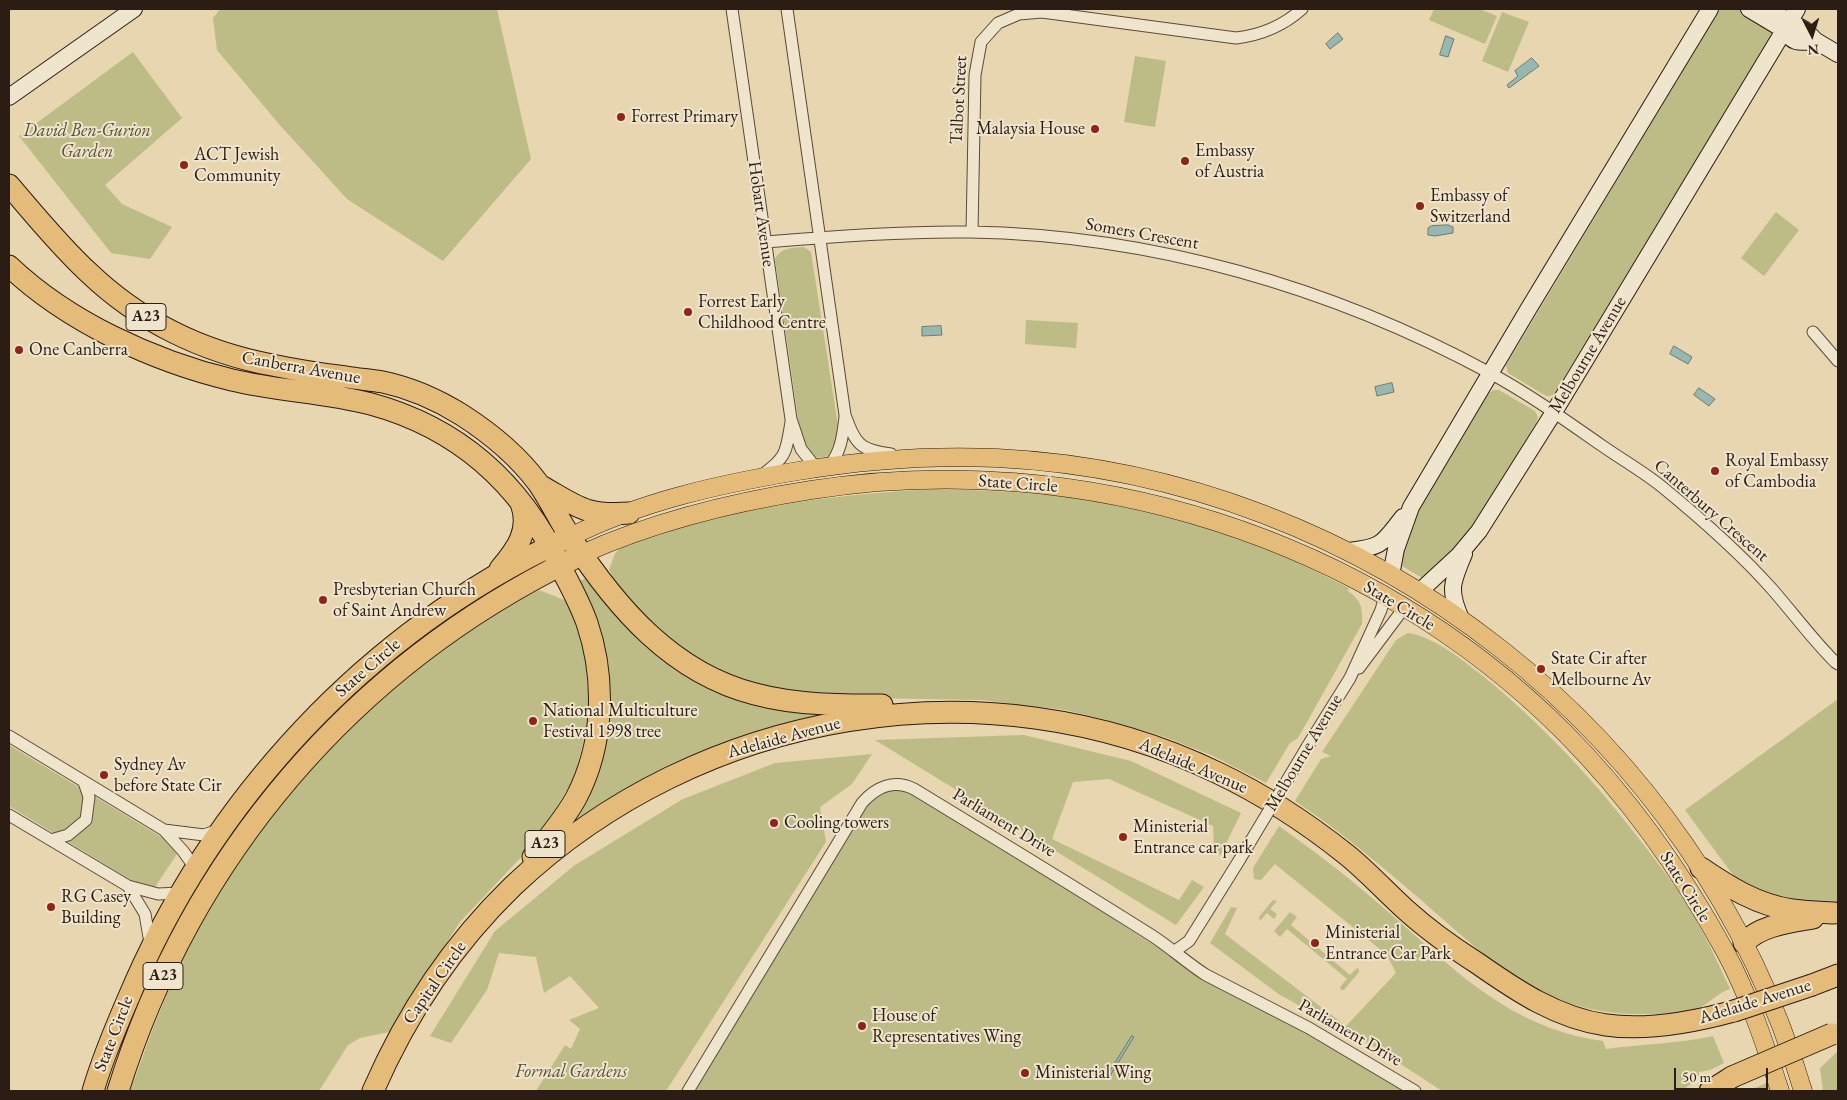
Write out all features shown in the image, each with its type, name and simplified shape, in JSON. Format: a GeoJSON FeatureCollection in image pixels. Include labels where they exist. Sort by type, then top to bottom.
{"type":"FeatureCollection","features":[{"type":"Feature","properties":{"kind":"highway","name":"Canberra Avenue"},"geometry":{"type":"LineString","coordinates":[[9,185],[63,247],[88,272],[122,301],[160,326],[194,342],[244,359],[270,365],[386,383],[425,396],[460,414],[489,434],[521,463],[538,484],[582,554],[639,626],[677,658],[695,670],[753,694],[797,702],[976,707],[1004,715]]}},
{"type":"Feature","properties":{"kind":"highway","name":"Canberra Avenue"},"geometry":{"type":"LineString","coordinates":[[9,266],[32,286],[77,316],[122,341],[159,358],[232,380],[366,403],[419,421],[468,450],[495,473],[520,500],[551,546],[560,565]]}},
{"type":"Feature","properties":{"kind":"highway"},"geometry":{"type":"LineString","coordinates":[[538,484],[571,504],[585,510],[604,514],[629,513]]}},
{"type":"Feature","properties":{"kind":"highway"},"geometry":{"type":"LineString","coordinates":[[494,576],[521,541],[525,522],[520,500]]}},
{"type":"Feature","properties":{"kind":"highway","name":"State Circle"},"geometry":{"type":"LineString","coordinates":[[93,1091],[114,1033],[151,948],[180,893],[224,825],[257,782],[328,704],[404,637],[494,576],[570,537]]}},
{"type":"Feature","properties":{"kind":"highway","name":"State Circle"},"geometry":{"type":"LineString","coordinates":[[118,1091],[126,1065],[151,1002],[172,957],[208,890],[240,841],[292,774],[344,719],[419,655],[457,627],[501,599],[582,554]]}},
{"type":"Feature","properties":{"kind":"highway","name":"A23"},"geometry":{"type":"LineString","coordinates":[[513,886],[528,863],[562,821],[577,796],[589,764],[598,724],[599,680],[592,641],[584,616],[560,565]]}},
{"type":"Feature","properties":{"kind":"highway"},"geometry":{"type":"LineString","coordinates":[[404,637],[419,655]]}},
{"type":"Feature","properties":{"kind":"highway"},"geometry":{"type":"LineString","coordinates":[[328,704],[344,719]]}},
{"type":"Feature","properties":{"kind":"highway","name":"Adelaide Avenue"},"geometry":{"type":"LineString","coordinates":[[513,886],[565,843],[613,809],[682,771],[755,742],[793,732],[870,717],[924,712],[1004,715],[1065,723],[1141,742],[1178,756],[1250,789],[1283,809],[1347,855],[1436,935],[1534,1001],[1570,1016],[1608,1026],[1646,1026],[1685,1022],[1719,1015],[1838,975]]}},
{"type":"Feature","properties":{"kind":"highway"},"geometry":{"type":"LineString","coordinates":[[180,893],[208,890],[195,868]]}},
{"type":"Feature","properties":{"kind":"highway"},"geometry":{"type":"LineString","coordinates":[[1701,868],[1737,891],[1769,905],[1791,910],[1836,913]]}},
{"type":"Feature","properties":{"kind":"highway","name":"Capital Circle"},"geometry":{"type":"LineString","coordinates":[[373,1091],[400,1035],[420,1001],[466,938],[513,886]]}},
{"type":"Feature","properties":{"kind":"highway"},"geometry":{"type":"LineString","coordinates":[[1744,942],[1752,935],[1772,927],[1836,913]]}},
{"type":"Feature","properties":{"kind":"highway"},"geometry":{"type":"LineString","coordinates":[[1710,1091],[1732,1077],[1835,1033]]}},
{"type":"Feature","properties":{"kind":"main road","name":"Melbourne Avenue"},"geometry":{"type":"LineString","coordinates":[[1385,596],[1396,549],[1411,507],[1710,9]]}},
{"type":"Feature","properties":{"kind":"main road"},"geometry":{"type":"LineString","coordinates":[[1749,9],[1790,20]]}},
{"type":"Feature","properties":{"kind":"main road"},"geometry":{"type":"LineString","coordinates":[[1767,9],[1806,30],[1816,41],[1838,54]]}},
{"type":"Feature","properties":{"kind":"main road"},"geometry":{"type":"LineString","coordinates":[[9,97],[127,10]]}},
{"type":"Feature","properties":{"kind":"main road","name":"Melbourne Avenue"},"geometry":{"type":"LineString","coordinates":[[1404,608],[1467,547],[1479,531],[1554,412],[1790,20]]}},
{"type":"Feature","properties":{"kind":"main road","name":"State Circle"},"geometry":{"type":"LineString","coordinates":[[570,537],[674,496],[758,478],[922,458],[999,458],[1055,463],[1165,483],[1220,499],[1272,518],[1349,551],[1461,619],[1514,658],[1536,676],[1595,732],[1632,775],[1666,818],[1701,868],[1744,942],[1777,1016],[1803,1091]]}},
{"type":"Feature","properties":{"kind":"main road"},"geometry":{"type":"LineString","coordinates":[[822,469],[842,481],[860,484]]}},
{"type":"Feature","properties":{"kind":"main road","name":"State Circle"},"geometry":{"type":"LineString","coordinates":[[792,493],[822,469]]}},
{"type":"Feature","properties":{"kind":"main road","name":"State Circle"},"geometry":{"type":"LineString","coordinates":[[582,554],[663,523],[697,513],[792,493],[860,484],[915,480],[973,480],[1026,483],[1136,499],[1197,515],[1282,545],[1342,572],[1432,625],[1481,660],[1523,694],[1563,731],[1600,770],[1635,812],[1667,856],[1726,954],[1767,1050],[1780,1091]]}},
{"type":"Feature","properties":{"kind":"main road"},"geometry":{"type":"LineString","coordinates":[[1349,551],[1369,549],[1381,544],[1411,507]]}},
{"type":"Feature","properties":{"kind":"main road"},"geometry":{"type":"LineString","coordinates":[[1461,619],[1452,591],[1454,577],[1467,547]]}},
{"type":"Feature","properties":{"kind":"main road"},"geometry":{"type":"LineString","coordinates":[[1740,984],[1739,958],[1744,942]]}},
{"type":"Feature","properties":{"kind":"street","name":"Hobart Avenue"},"geometry":{"type":"LineString","coordinates":[[732,9],[791,419],[801,449],[822,469]]}},
{"type":"Feature","properties":{"kind":"street"},"geometry":{"type":"LineString","coordinates":[[787,9],[845,415],[854,438],[863,447],[875,452],[922,458]]}},
{"type":"Feature","properties":{"kind":"street","name":"Talbot Street"},"geometry":{"type":"LineString","coordinates":[[972,232],[976,76],[981,42],[998,23],[1020,14],[1042,12],[1236,38],[1263,33],[1290,20],[1302,9]]}},
{"type":"Feature","properties":{"kind":"street","name":"Somers Crescent"},"geometry":{"type":"LineString","coordinates":[[766,242],[877,232],[972,232],[1059,237],[1149,250],[1217,265],[1307,291],[1402,329],[1491,374]]}},
{"type":"Feature","properties":{"kind":"street"},"geometry":{"type":"LineString","coordinates":[[1813,332],[1838,361]]}},
{"type":"Feature","properties":{"kind":"street","name":"Canterbury Crescent"},"geometry":{"type":"LineString","coordinates":[[1491,374],[1554,412],[1660,486],[1771,588],[1812,638],[1838,664]]}},
{"type":"Feature","properties":{"kind":"street"},"geometry":{"type":"LineString","coordinates":[[822,469],[833,461],[840,446],[845,415]]}},
{"type":"Feature","properties":{"kind":"street","name":"Hobart Avenue"},"geometry":{"type":"LineString","coordinates":[[758,478],[777,464],[784,455],[788,445],[791,419]]}},
{"type":"Feature","properties":{"kind":"street","name":"Melbourne Avenue"},"geometry":{"type":"LineString","coordinates":[[1175,951],[1189,941],[1350,678],[1381,610],[1385,596]]}},
{"type":"Feature","properties":{"kind":"street","name":"Melbourne Avenue"},"geometry":{"type":"LineString","coordinates":[[1350,678],[1404,608]]}},
{"type":"Feature","properties":{"kind":"street"},"geometry":{"type":"LineString","coordinates":[[9,736],[164,830],[183,850],[195,868]]}},
{"type":"Feature","properties":{"kind":"street"},"geometry":{"type":"LineString","coordinates":[[51,840],[68,835],[86,820],[89,798],[84,782]]}},
{"type":"Feature","properties":{"kind":"street","name":"Parliament Drive"},"geometry":{"type":"LineString","coordinates":[[688,1091],[862,803],[871,793],[886,786],[901,785],[914,789],[1057,876],[1175,951],[1193,967],[1206,975],[1309,1028],[1415,1091]]}},
{"type":"Feature","properties":{"kind":"street"},"geometry":{"type":"LineString","coordinates":[[9,815],[128,886],[158,894],[180,893]]}},
{"type":"Feature","properties":{"kind":"street"},"geometry":{"type":"LineString","coordinates":[[164,830],[204,835],[217,831],[224,825]]}},
{"type":"Feature","properties":{"kind":"street"},"geometry":{"type":"LineString","coordinates":[[128,886],[145,914],[151,948]]}},
{"type":"Feature","properties":{"kind":"green space"},"geometry":{"type":"Polygon","coordinates":[[[220,9],[497,9],[531,159],[443,261],[347,199],[278,123],[217,50],[213,18],[220,9]]]}},
{"type":"Feature","properties":{"kind":"green space"},"geometry":{"type":"Polygon","coordinates":[[[1434,9],[1479,9],[1497,16],[1485,44],[1429,20],[1434,9]]]}},
{"type":"Feature","properties":{"kind":"green space"},"geometry":{"type":"Polygon","coordinates":[[[1720,9],[1738,9],[1769,27],[1771,36],[1554,394],[1546,396],[1508,373],[1506,365],[1720,9]]]}},
{"type":"Feature","properties":{"kind":"green space"},"geometry":{"type":"Polygon","coordinates":[[[1502,12],[1529,22],[1508,72],[1482,61],[1502,12]]]}},
{"type":"Feature","properties":{"kind":"green space","name":"David Ben-Gurion Garden"},"geometry":{"type":"Polygon","coordinates":[[[133,52],[182,118],[105,185],[122,204],[172,227],[150,259],[111,253],[19,136],[133,52]]]}},
{"type":"Feature","properties":{"kind":"green space"},"geometry":{"type":"Polygon","coordinates":[[[1135,56],[1166,61],[1155,127],[1124,122],[1135,56]]]}},
{"type":"Feature","properties":{"kind":"green space"},"geometry":{"type":"Polygon","coordinates":[[[1776,212],[1799,230],[1764,276],[1741,258],[1776,212]]]}},
{"type":"Feature","properties":{"kind":"green space"},"geometry":{"type":"Polygon","coordinates":[[[804,247],[811,252],[839,432],[831,456],[813,458],[801,439],[775,259],[784,250],[804,247]]]}},
{"type":"Feature","properties":{"kind":"green space"},"geometry":{"type":"Polygon","coordinates":[[[1026,320],[1078,323],[1076,348],[1025,344],[1026,320]]]}},
{"type":"Feature","properties":{"kind":"green space"},"geometry":{"type":"Polygon","coordinates":[[[1499,390],[1535,411],[1538,417],[1536,423],[1467,536],[1424,579],[1402,566],[1405,541],[1414,518],[1489,393],[1499,390]]]}},
{"type":"Feature","properties":{"kind":"green space"},"geometry":{"type":"Polygon","coordinates":[[[936,489],[1012,492],[1067,497],[1125,507],[1212,530],[1277,553],[1349,588],[1348,591],[1356,598],[1360,605],[1362,624],[1298,738],[1290,743],[1266,783],[1211,755],[1159,735],[1065,710],[981,700],[814,697],[736,681],[670,643],[624,597],[609,570],[616,552],[623,547],[685,526],[720,517],[828,498],[936,489]]]}},
{"type":"Feature","properties":{"kind":"green space"},"geometry":{"type":"Polygon","coordinates":[[[586,578],[673,664],[843,710],[566,833],[600,750],[578,582],[586,578]]]}},
{"type":"Feature","properties":{"kind":"green space"},"geometry":{"type":"Polygon","coordinates":[[[539,590],[567,601],[584,647],[590,714],[575,776],[539,838],[460,922],[389,1032],[360,1038],[348,1045],[319,1091],[130,1091],[153,1027],[196,932],[244,849],[272,812],[339,739],[419,668],[477,626],[539,590]]]}},
{"type":"Feature","properties":{"kind":"green space"},"geometry":{"type":"Polygon","coordinates":[[[1408,633],[1438,644],[1483,676],[1526,713],[1586,774],[1677,890],[1711,948],[1730,989],[1693,1010],[1661,1014],[1612,1013],[1579,1006],[1550,996],[1522,981],[1497,964],[1359,848],[1295,801],[1321,759],[1331,756],[1322,752],[1396,640],[1408,633]]]}},
{"type":"Feature","properties":{"kind":"green space"},"geometry":{"type":"Polygon","coordinates":[[[1838,699],[1838,903],[1807,905],[1774,899],[1739,883],[1685,810],[1838,699]]]}},
{"type":"Feature","properties":{"kind":"green space"},"geometry":{"type":"Polygon","coordinates":[[[1024,735],[1131,761],[1241,813],[1220,856],[1214,848],[1213,826],[1109,779],[1073,782],[1052,839],[1179,900],[1192,880],[1204,887],[1176,925],[875,740],[1024,735]]]}},
{"type":"Feature","properties":{"kind":"green space"},"geometry":{"type":"Polygon","coordinates":[[[9,745],[165,839],[177,854],[155,887],[134,882],[9,806],[9,745]]]}},
{"type":"Feature","properties":{"kind":"green space","name":"Formal Gardens"},"geometry":{"type":"Polygon","coordinates":[[[872,754],[852,784],[820,807],[826,842],[666,1091],[536,1091],[565,1045],[571,1049],[580,1029],[569,1020],[599,1008],[570,976],[544,993],[536,957],[499,953],[487,990],[451,1043],[430,1036],[495,931],[575,865],[683,799],[775,763],[872,754]]]}},
{"type":"Feature","properties":{"kind":"green space"},"geometry":{"type":"Polygon","coordinates":[[[877,789],[914,789],[1149,942],[1414,1091],[688,1091],[877,789]]]}},
{"type":"Feature","properties":{"kind":"green space"},"geometry":{"type":"Polygon","coordinates":[[[1279,826],[1349,879],[1477,988],[1505,1006],[1535,1021],[1567,1033],[1603,1041],[1606,1049],[1686,1041],[1713,1036],[1724,1063],[1710,1070],[1699,1072],[1698,1079],[1681,1091],[1442,1091],[1370,1044],[1280,995],[1210,943],[1231,907],[1237,908],[1225,934],[1346,1026],[1396,973],[1387,955],[1275,864],[1261,880],[1254,879],[1253,868],[1279,826]]]}},
{"type":"Feature","properties":{"kind":"green space"},"geometry":{"type":"Polygon","coordinates":[[[1273,900],[1277,901],[1270,909],[1277,914],[1274,919],[1267,913],[1260,921],[1259,917],[1273,900]]]}},
{"type":"Feature","properties":{"kind":"green space"},"geometry":{"type":"Polygon","coordinates":[[[1290,912],[1297,917],[1291,925],[1350,975],[1357,968],[1359,969],[1359,972],[1344,990],[1341,990],[1340,987],[1347,979],[1287,929],[1280,937],[1274,931],[1290,912]]]}},
{"type":"Feature","properties":{"kind":"green space"},"geometry":{"type":"Polygon","coordinates":[[[1838,1051],[1838,1091],[1823,1091],[1820,1068],[1838,1051]]]}},
{"type":"Feature","properties":{"kind":"green space"},"geometry":{"type":"Polygon","coordinates":[[[1771,1081],[1773,1091],[1748,1091],[1771,1081]]]}},
{"type":"Feature","properties":{"kind":"water"},"geometry":{"type":"Polygon","coordinates":[[[1338,33],[1343,39],[1330,49],[1326,44],[1338,33]]]}},
{"type":"Feature","properties":{"kind":"water"},"geometry":{"type":"Polygon","coordinates":[[[1446,36],[1454,39],[1448,57],[1440,55],[1446,36]]]}},
{"type":"Feature","properties":{"kind":"water"},"geometry":{"type":"Polygon","coordinates":[[[1532,58],[1539,66],[1509,88],[1507,85],[1518,76],[1515,71],[1532,58]]]}},
{"type":"Feature","properties":{"kind":"water"},"geometry":{"type":"Polygon","coordinates":[[[1448,225],[1453,227],[1453,233],[1435,236],[1428,235],[1428,228],[1431,226],[1448,225]]]}},
{"type":"Feature","properties":{"kind":"water"},"geometry":{"type":"Polygon","coordinates":[[[941,326],[942,335],[922,336],[922,327],[941,326]]]}},
{"type":"Feature","properties":{"kind":"water"},"geometry":{"type":"Polygon","coordinates":[[[1674,346],[1692,357],[1688,364],[1670,354],[1674,346]]]}},
{"type":"Feature","properties":{"kind":"water"},"geometry":{"type":"Polygon","coordinates":[[[1392,383],[1394,392],[1377,396],[1375,387],[1392,383]]]}},
{"type":"Feature","properties":{"kind":"water"},"geometry":{"type":"Polygon","coordinates":[[[1699,388],[1715,399],[1709,406],[1694,395],[1699,388]]]}},
{"type":"Feature","properties":{"kind":"water"},"geometry":{"type":"Polygon","coordinates":[[[1132,1036],[1134,1037],[1108,1079],[1106,1078],[1132,1036]]]}},
{"type":"Feature","properties":{"kind":"place","name":"Forrest Primary"},"geometry":{"type":"Point","coordinates":[621,117]}},
{"type":"Feature","properties":{"kind":"place","name":"Malaysia House"},"geometry":{"type":"Point","coordinates":[1095,129]}},
{"type":"Feature","properties":{"kind":"place","name":"Embassy of Austria"},"geometry":{"type":"Point","coordinates":[1185,161]}},
{"type":"Feature","properties":{"kind":"place","name":"ACT Jewish Community"},"geometry":{"type":"Point","coordinates":[184,165]}},
{"type":"Feature","properties":{"kind":"place","name":"Embassy of Switzerland"},"geometry":{"type":"Point","coordinates":[1420,206]}},
{"type":"Feature","properties":{"kind":"place","name":"Forrest Early Childhood Centre"},"geometry":{"type":"Point","coordinates":[688,312]}},
{"type":"Feature","properties":{"kind":"place","name":"One Canberra"},"geometry":{"type":"Point","coordinates":[19,350]}},
{"type":"Feature","properties":{"kind":"place","name":"Royal Embassy of Cambodia"},"geometry":{"type":"Point","coordinates":[1715,471]}},
{"type":"Feature","properties":{"kind":"place","name":"Presbyterian Church of Saint Andrew"},"geometry":{"type":"Point","coordinates":[323,600]}},
{"type":"Feature","properties":{"kind":"place","name":"State Cir after Melbourne Av"},"geometry":{"type":"Point","coordinates":[1541,669]}},
{"type":"Feature","properties":{"kind":"place","name":"National Multiculture Festival 1998 tree"},"geometry":{"type":"Point","coordinates":[533,721]}},
{"type":"Feature","properties":{"kind":"place","name":"Sydney Av before State Cir"},"geometry":{"type":"Point","coordinates":[104,775]}},
{"type":"Feature","properties":{"kind":"place","name":"Cooling towers"},"geometry":{"type":"Point","coordinates":[774,823]}},
{"type":"Feature","properties":{"kind":"place","name":"Ministerial Entrance car park"},"geometry":{"type":"Point","coordinates":[1123,837]}},
{"type":"Feature","properties":{"kind":"place","name":"RG Casey Building"},"geometry":{"type":"Point","coordinates":[51,907]}},
{"type":"Feature","properties":{"kind":"place","name":"Ministerial Entrance Car Park"},"geometry":{"type":"Point","coordinates":[1315,943]}},
{"type":"Feature","properties":{"kind":"place","name":"House of Representatives Wing"},"geometry":{"type":"Point","coordinates":[862,1026]}},
{"type":"Feature","properties":{"kind":"place","name":"Ministerial Wing"},"geometry":{"type":"Point","coordinates":[1025,1073]}}]}
